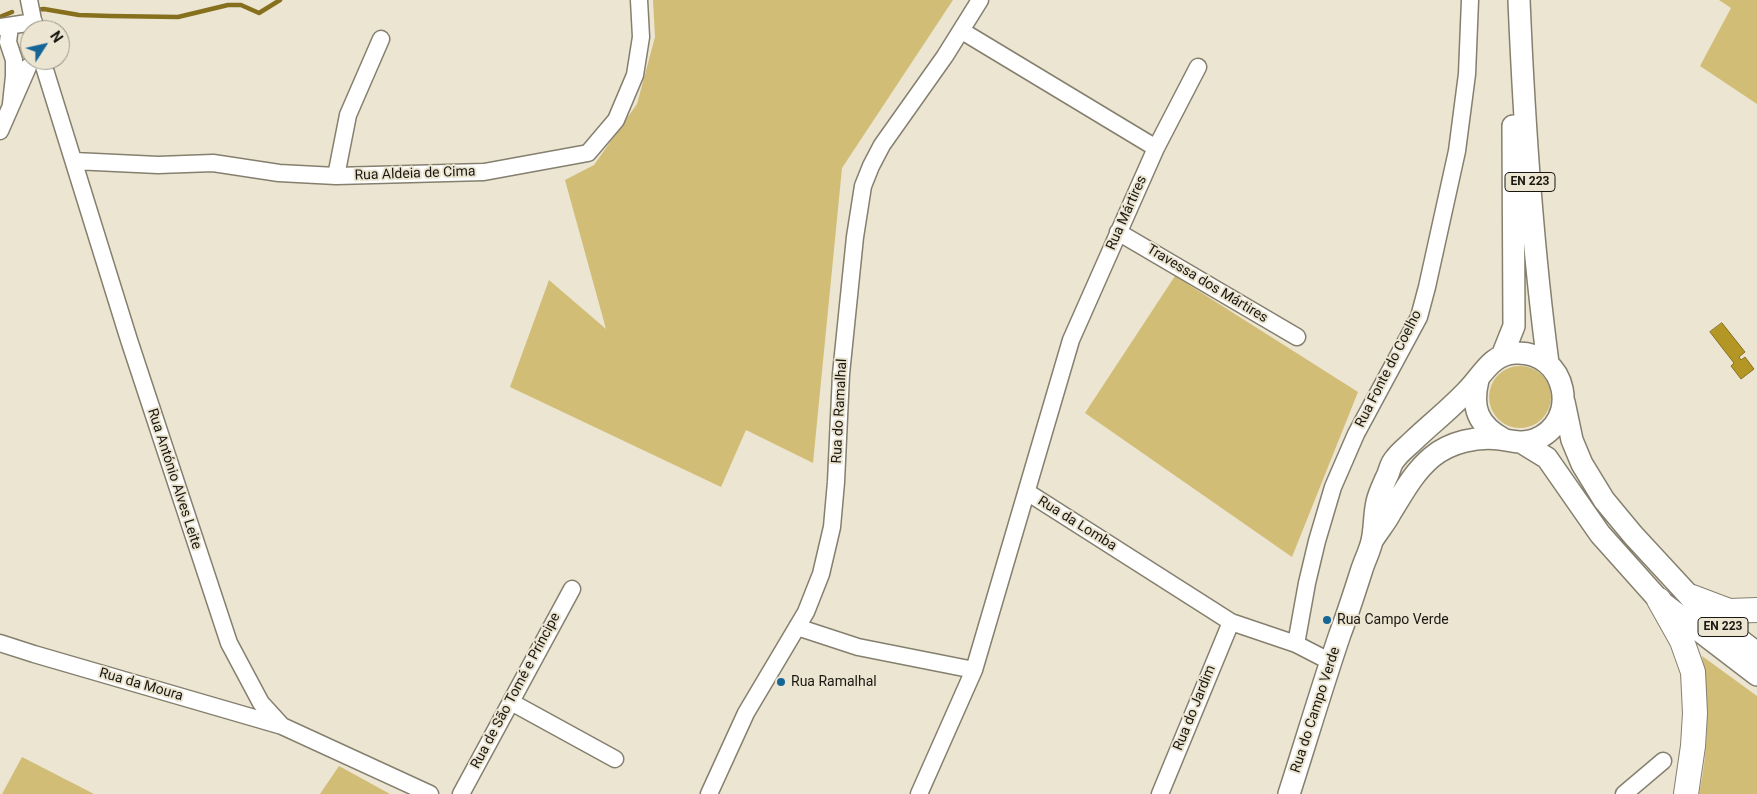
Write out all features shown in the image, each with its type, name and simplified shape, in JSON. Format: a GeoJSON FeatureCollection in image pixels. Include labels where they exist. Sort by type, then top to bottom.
{"type":"FeatureCollection","features":[{"type":"Feature","properties":{"kind":"highway"},"geometry":{"type":"LineString","coordinates":[[1692,597],[1729,611],[1757,610]]}},
{"type":"Feature","properties":{"kind":"highway"},"geometry":{"type":"LineString","coordinates":[[1660,600],[1682,641],[1693,672],[1695,713],[1693,746],[1686,794]]}},
{"type":"Feature","properties":{"kind":"main road","name":"EN 223"},"geometry":{"type":"LineString","coordinates":[[1502,356],[1514,326],[1512,56],[1518,0]]}},
{"type":"Feature","properties":{"kind":"main road","name":"EN 223"},"geometry":{"type":"LineString","coordinates":[[1518,0],[1536,262],[1548,363],[1557,374],[1563,388],[1572,440],[1604,500],[1633,535],[1706,614],[1757,653]]}},
{"type":"Feature","properties":{"kind":"main road"},"geometry":{"type":"LineString","coordinates":[[1502,356],[1513,353],[1525,353],[1548,363]]}},
{"type":"Feature","properties":{"kind":"main road","name":"Rua do Campo Verde"},"geometry":{"type":"LineString","coordinates":[[1289,794],[1372,541],[1377,502],[1394,460],[1449,410],[1478,380],[1492,362],[1502,356]]}},
{"type":"Feature","properties":{"kind":"main road","name":"EN 223"},"geometry":{"type":"LineString","coordinates":[[1478,380],[1475,393],[1476,408],[1481,421],[1490,432],[1547,458],[1600,534],[1660,600],[1757,675]]}},
{"type":"Feature","properties":{"kind":"main road","name":"Rua do Campo Verde"},"geometry":{"type":"LineString","coordinates":[[1372,541],[1391,513],[1405,487],[1432,458],[1450,446],[1482,437],[1512,441],[1533,440],[1544,435],[1553,427],[1560,416],[1564,402]]}},
{"type":"Feature","properties":{"kind":"street","name":"Rua António Alves Leite"},"geometry":{"type":"LineString","coordinates":[[28,0],[33,20]]}},
{"type":"Feature","properties":{"kind":"street","name":"Rua Aldeia de Cima"},"geometry":{"type":"LineString","coordinates":[[74,161],[158,165],[213,163],[279,173],[336,176],[484,172],[588,153],[616,120],[635,75],[641,37],[638,0]]}},
{"type":"Feature","properties":{"kind":"street","name":"Rua do Ramalhal"},"geometry":{"type":"LineString","coordinates":[[709,794],[746,713],[798,627],[812,598],[827,555],[832,528],[836,482],[841,374],[855,237],[863,186],[882,145],[962,31],[980,0]]}},
{"type":"Feature","properties":{"kind":"street","name":"Rua Fonte do Coelho"},"geometry":{"type":"LineString","coordinates":[[1296,644],[1307,583],[1333,487],[1356,434],[1419,317],[1428,287],[1457,150],[1467,74],[1470,0]]}},
{"type":"Feature","properties":{"kind":"street","name":"Rua António Alves Leite"},"geometry":{"type":"LineString","coordinates":[[20,29],[4,33],[20,50]]}},
{"type":"Feature","properties":{"kind":"street"},"geometry":{"type":"LineString","coordinates":[[962,31],[1156,148]]}},
{"type":"Feature","properties":{"kind":"street"},"geometry":{"type":"LineString","coordinates":[[336,176],[348,115],[381,39]]}},
{"type":"Feature","properties":{"kind":"street","name":"Rua Mártires"},"geometry":{"type":"LineString","coordinates":[[1027,492],[1070,340],[1156,148],[1198,67]]}},
{"type":"Feature","properties":{"kind":"street"},"geometry":{"type":"LineString","coordinates":[[0,131],[28,70]]}},
{"type":"Feature","properties":{"kind":"street","name":"Rua António Alves Leite"},"geometry":{"type":"LineString","coordinates":[[35,70],[74,161],[129,340],[229,643],[261,703],[282,726],[430,794]]}},
{"type":"Feature","properties":{"kind":"street","name":"Travessa dos Mártires"},"geometry":{"type":"LineString","coordinates":[[1118,232],[1297,337]]}},
{"type":"Feature","properties":{"kind":"street","name":"Rua da Lomba"},"geometry":{"type":"LineString","coordinates":[[919,794],[974,670],[1027,492],[1231,622],[1296,644],[1331,662]]}},
{"type":"Feature","properties":{"kind":"street","name":"Rua de São Tomé e Príncipe"},"geometry":{"type":"LineString","coordinates":[[461,794],[572,589]]}},
{"type":"Feature","properties":{"kind":"street","name":"Rua do Jardim"},"geometry":{"type":"LineString","coordinates":[[1160,794],[1231,622]]}},
{"type":"Feature","properties":{"kind":"street"},"geometry":{"type":"LineString","coordinates":[[798,627],[858,648],[974,670]]}},
{"type":"Feature","properties":{"kind":"street","name":"Rua da Moura"},"geometry":{"type":"LineString","coordinates":[[0,643],[282,726]]}},
{"type":"Feature","properties":{"kind":"street"},"geometry":{"type":"LineString","coordinates":[[511,702],[615,759]]}},
{"type":"Feature","properties":{"kind":"street"},"geometry":{"type":"LineString","coordinates":[[1624,794],[1663,761]]}},
{"type":"Feature","properties":{"kind":"shaded area"},"geometry":{"type":"Polygon","coordinates":[[[653,0],[953,0],[842,168],[813,463],[746,430],[721,487],[510,387],[549,280],[606,329],[565,180],[594,165],[637,104],[655,37],[653,0]]]}},
{"type":"Feature","properties":{"kind":"shaded area"},"geometry":{"type":"Polygon","coordinates":[[[1719,0],[1757,0],[1757,104],[1700,66],[1731,8],[1719,0]]]}},
{"type":"Feature","properties":{"kind":"shaded area"},"geometry":{"type":"Polygon","coordinates":[[[1175,276],[1358,392],[1292,557],[1085,413],[1175,276]]]}},
{"type":"Feature","properties":{"kind":"shaded area"},"geometry":{"type":"Polygon","coordinates":[[[1722,323],[1745,352],[1739,357],[1741,360],[1745,357],[1754,369],[1741,379],[1731,366],[1734,363],[1710,332],[1722,323]]]}},
{"type":"Feature","properties":{"kind":"shaded area"},"geometry":{"type":"Polygon","coordinates":[[[1520,366],[1537,371],[1542,375],[1546,380],[1551,397],[1546,414],[1542,419],[1537,423],[1520,428],[1503,423],[1498,419],[1494,414],[1489,397],[1494,380],[1498,375],[1503,371],[1520,366]]]}},
{"type":"Feature","properties":{"kind":"shaded area"},"geometry":{"type":"Polygon","coordinates":[[[1702,656],[1757,696],[1757,794],[1699,794],[1705,760],[1707,725],[1706,690],[1702,656]]]}},
{"type":"Feature","properties":{"kind":"shaded area"},"geometry":{"type":"Polygon","coordinates":[[[22,757],[94,794],[2,794],[22,757]]]}},
{"type":"Feature","properties":{"kind":"shaded area"},"geometry":{"type":"Polygon","coordinates":[[[339,766],[390,794],[320,794],[339,766]]]}},
{"type":"Feature","properties":{"kind":"waterway"},"geometry":{"type":"LineString","coordinates":[[34,10],[44,9],[79,15],[178,17],[228,5],[241,5],[259,13],[280,0]]}},
{"type":"Feature","properties":{"kind":"waterway"},"geometry":{"type":"LineString","coordinates":[[0,17],[12,12]]}},
{"type":"Feature","properties":{"kind":"place","name":"Rua Campo Verde"},"geometry":{"type":"Point","coordinates":[1327,620]}},
{"type":"Feature","properties":{"kind":"place","name":"Rua Ramalhal"},"geometry":{"type":"Point","coordinates":[781,682]}}]}
